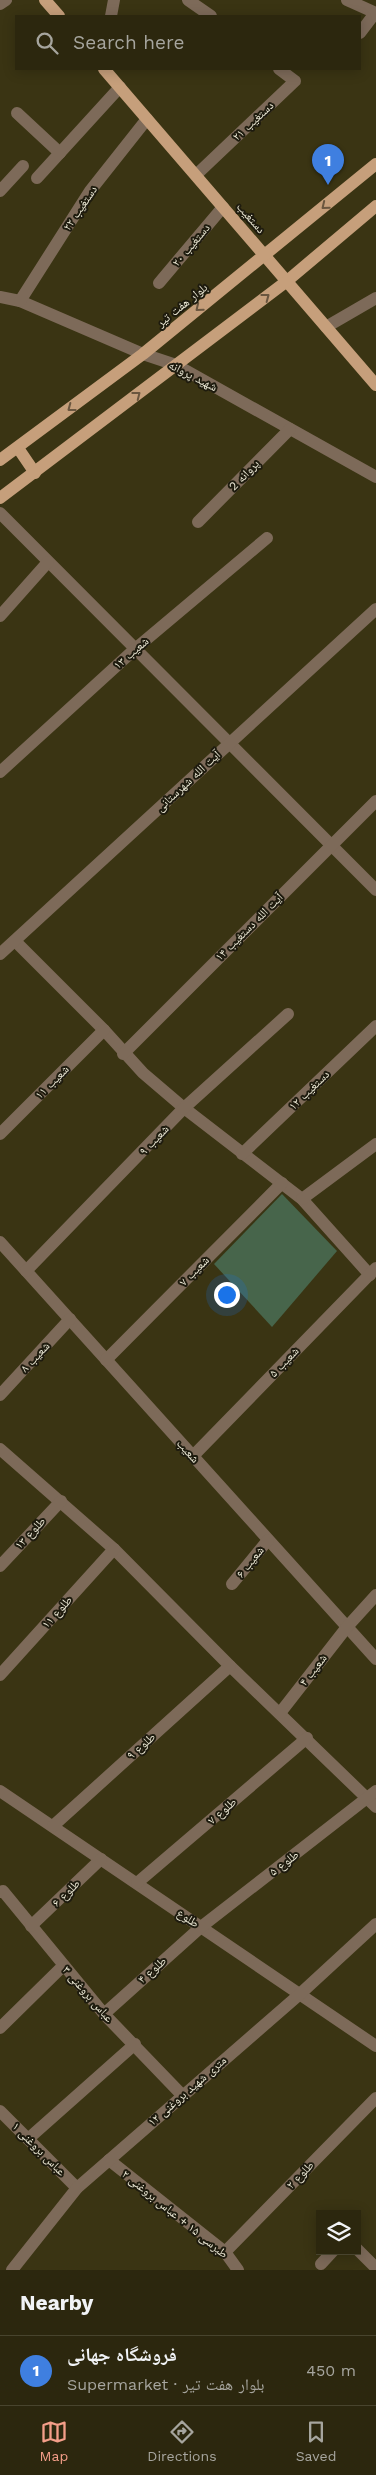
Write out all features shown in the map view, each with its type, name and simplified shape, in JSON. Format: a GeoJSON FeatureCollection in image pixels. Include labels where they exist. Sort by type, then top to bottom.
{"type":"FeatureCollection","features":[{"type":"Feature","properties":{"kind":"main road"},"geometry":{"type":"LineString","coordinates":[[45,0],[58,15]]}},
{"type":"Feature","properties":{"kind":"main road","name":"دستغیب"},"geometry":{"type":"LineString","coordinates":[[105,70],[376,385]]}},
{"type":"Feature","properties":{"kind":"main road","name":"بلوار هفت تیر"},"geometry":{"type":"LineString","coordinates":[[0,460],[143,354],[376,164]]}},
{"type":"Feature","properties":{"kind":"main road"},"geometry":{"type":"LineString","coordinates":[[0,498],[287,281],[376,206]]}},
{"type":"Feature","properties":{"kind":"main road"},"geometry":{"type":"LineString","coordinates":[[18,448],[35,473]]}},
{"type":"Feature","properties":{"kind":"street"},"geometry":{"type":"LineString","coordinates":[[0,4],[6,0]]}},
{"type":"Feature","properties":{"kind":"street"},"geometry":{"type":"LineString","coordinates":[[111,15],[114,0]]}},
{"type":"Feature","properties":{"kind":"street"},"geometry":{"type":"LineString","coordinates":[[188,0],[210,15]]}},
{"type":"Feature","properties":{"kind":"street"},"geometry":{"type":"LineString","coordinates":[[347,0],[371,9],[361,31]]}},
{"type":"Feature","properties":{"kind":"street","name":"دستغیب ۲۱"},"geometry":{"type":"LineString","coordinates":[[196,175],[295,81],[280,70]]}},
{"type":"Feature","properties":{"kind":"street"},"geometry":{"type":"LineString","coordinates":[[37,178],[120,87]]}},
{"type":"Feature","properties":{"kind":"street"},"geometry":{"type":"LineString","coordinates":[[17,113],[60,153]]}},
{"type":"Feature","properties":{"kind":"street","name":"دستغیب ۲۲"},"geometry":{"type":"LineString","coordinates":[[20,302],[90,191],[147,119]]}},
{"type":"Feature","properties":{"kind":"street"},"geometry":{"type":"LineString","coordinates":[[0,191],[23,166]]}},
{"type":"Feature","properties":{"kind":"street","name":"دستغیب ۲۰"},"geometry":{"type":"LineString","coordinates":[[159,282],[223,207]]}},
{"type":"Feature","properties":{"kind":"street","name":"شهید پروانه"},"geometry":{"type":"LineString","coordinates":[[0,297],[20,302],[143,354],[176,365],[376,477]]}},
{"type":"Feature","properties":{"kind":"street"},"geometry":{"type":"LineString","coordinates":[[326,327],[376,298]]}},
{"type":"Feature","properties":{"kind":"street","name":"پروانه 2"},"geometry":{"type":"LineString","coordinates":[[198,522],[290,429]]}},
{"type":"Feature","properties":{"kind":"street"},"geometry":{"type":"LineString","coordinates":[[0,513],[376,890]]}},
{"type":"Feature","properties":{"kind":"street","name":"شعیب ۱۳"},"geometry":{"type":"LineString","coordinates":[[0,772],[135,649],[267,538]]}},
{"type":"Feature","properties":{"kind":"street"},"geometry":{"type":"LineString","coordinates":[[0,616],[48,562]]}},
{"type":"Feature","properties":{"kind":"street","name":"آیت الله شهرستانی"},"geometry":{"type":"LineString","coordinates":[[0,954],[376,609]]}},
{"type":"Feature","properties":{"kind":"street","name":"آیت الله دستغیب ۱۴"},"geometry":{"type":"LineString","coordinates":[[123,1054],[376,801]]}},
{"type":"Feature","properties":{"kind":"street"},"geometry":{"type":"LineString","coordinates":[[15,941],[104,1030],[123,1054],[184,1108],[302,1199],[373,1271]]}},
{"type":"Feature","properties":{"kind":"street","name":"شعیب ۹"},"geometry":{"type":"LineString","coordinates":[[26,1271],[184,1108],[288,1014]]}},
{"type":"Feature","properties":{"kind":"street","name":"دستغیب ۱۲"},"geometry":{"type":"LineString","coordinates":[[242,1154],[376,1026]]}},
{"type":"Feature","properties":{"kind":"street","name":"شعیب ۱۱"},"geometry":{"type":"LineString","coordinates":[[0,1134],[104,1030]]}},
{"type":"Feature","properties":{"kind":"street"},"geometry":{"type":"LineString","coordinates":[[302,1199],[376,1144]]}},
{"type":"Feature","properties":{"kind":"street","name":"شعیب ۷"},"geometry":{"type":"LineString","coordinates":[[106,1360],[282,1182]]}},
{"type":"Feature","properties":{"kind":"street","name":"شعیب"},"geometry":{"type":"LineString","coordinates":[[0,1242],[376,1659]]}},
{"type":"Feature","properties":{"kind":"street","name":"شعیب ۵"},"geometry":{"type":"LineString","coordinates":[[192,1456],[373,1271]]}},
{"type":"Feature","properties":{"kind":"street","name":"شعیب ۸"},"geometry":{"type":"LineString","coordinates":[[0,1395],[70,1319]]}},
{"type":"Feature","properties":{"kind":"street"},"geometry":{"type":"LineString","coordinates":[[0,1450],[114,1548],[230,1666],[373,1799]]}},
{"type":"Feature","properties":{"kind":"street","name":"طلوع ۱۳"},"geometry":{"type":"LineString","coordinates":[[0,1566],[61,1501]]}},
{"type":"Feature","properties":{"kind":"street","name":"شعیب ۶"},"geometry":{"type":"LineString","coordinates":[[232,1584],[268,1540]]}},
{"type":"Feature","properties":{"kind":"street","name":"طلوع ۱۱"},"geometry":{"type":"LineString","coordinates":[[0,1675],[114,1548]]}},
{"type":"Feature","properties":{"kind":"street","name":"شعیب ۴"},"geometry":{"type":"LineString","coordinates":[[280,1713],[347,1627],[376,1595]]}},
{"type":"Feature","properties":{"kind":"street","name":"طلوع ۹"},"geometry":{"type":"LineString","coordinates":[[53,1826],[230,1666]]}},
{"type":"Feature","properties":{"kind":"street","name":"طلوع ۷"},"geometry":{"type":"LineString","coordinates":[[137,1883],[307,1738]]}},
{"type":"Feature","properties":{"kind":"street","name":"طلوع"},"geometry":{"type":"LineString","coordinates":[[0,1790],[376,2046]]}},
{"type":"Feature","properties":{"kind":"street","name":"طلوع ۵"},"geometry":{"type":"LineString","coordinates":[[200,1927],[373,1799]]}},
{"type":"Feature","properties":{"kind":"street","name":"طلوع ۶"},"geometry":{"type":"LineString","coordinates":[[31,1926],[101,1859]]}},
{"type":"Feature","properties":{"kind":"street","name":"عباس بروغنی ۳"},"geometry":{"type":"LineString","coordinates":[[0,1892],[3,1891],[104,2014],[135,2044],[182,2095]]}},
{"type":"Feature","properties":{"kind":"street","name":"۱۲ متری شهید بروغنی"},"geometry":{"type":"LineString","coordinates":[[12,2270],[78,2188],[182,2095],[300,1994],[376,1924]]}},
{"type":"Feature","properties":{"kind":"street","name":"طلوع ۴"},"geometry":{"type":"LineString","coordinates":[[104,2014],[200,1927]]}},
{"type":"Feature","properties":{"kind":"street"},"geometry":{"type":"LineString","coordinates":[[0,2028],[63,1966]]}},
{"type":"Feature","properties":{"kind":"street"},"geometry":{"type":"LineString","coordinates":[[28,2139],[135,2044]]}},
{"type":"Feature","properties":{"kind":"street","name":"طلوع ۲"},"geometry":{"type":"LineString","coordinates":[[225,2252],[376,2098]]}},
{"type":"Feature","properties":{"kind":"street","name":"عباس بروغنی ۱"},"geometry":{"type":"LineString","coordinates":[[0,2111],[78,2188]]}},
{"type":"Feature","properties":{"kind":"street","name":"طبرسی ۱۵ + عباس بروغنی ۲"},"geometry":{"type":"LineString","coordinates":[[109,2160],[225,2252],[238,2270]]}},
{"type":"Feature","properties":{"kind":"street"},"geometry":{"type":"LineString","coordinates":[[361,2253],[376,2268]]}},
{"type":"Feature","properties":{"kind":"street"},"geometry":{"type":"LineString","coordinates":[[321,2264],[329,2255]]}},
{"type":"Feature","properties":{"kind":"green space"},"geometry":{"type":"Polygon","coordinates":[[[282,1194],[337,1251],[272,1327],[214,1264],[282,1194]]]}},
{"type":"Feature","properties":{"kind":"place","name":"فروشگاه جهانی"},"geometry":{"type":"Point","coordinates":[328,185]}}]}
